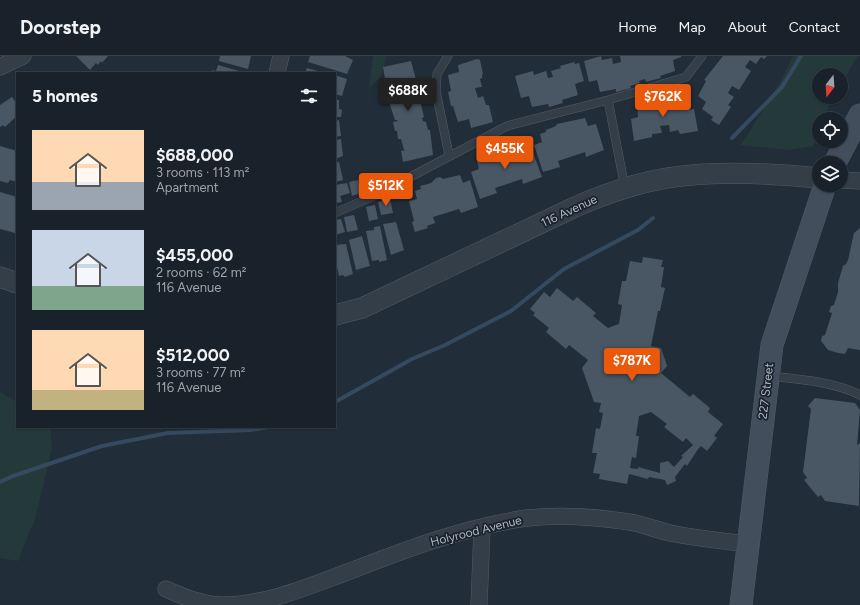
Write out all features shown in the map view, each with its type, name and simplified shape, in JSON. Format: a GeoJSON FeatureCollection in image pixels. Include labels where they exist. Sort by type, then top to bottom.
{"type":"FeatureCollection","features":[{"type":"Feature","properties":{"kind":"main road"},"geometry":{"type":"LineString","coordinates":[[839,156],[860,115]]}},
{"type":"Feature","properties":{"kind":"main road","name":"227 Street"},"geometry":{"type":"LineString","coordinates":[[742,605],[772,345],[823,192]]}},
{"type":"Feature","properties":{"kind":"street"},"geometry":{"type":"LineString","coordinates":[[0,67],[23,56]]}},
{"type":"Feature","properties":{"kind":"street"},"geometry":{"type":"LineString","coordinates":[[277,72],[281,56]]}},
{"type":"Feature","properties":{"kind":"street","name":"116 Avenue"},"geometry":{"type":"LineString","coordinates":[[336,316],[362,308],[575,207],[603,195],[625,188],[691,175],[812,177]]}},
{"type":"Feature","properties":{"kind":"street"},"geometry":{"type":"LineString","coordinates":[[848,180],[860,181]]}},
{"type":"Feature","properties":{"kind":"street"},"geometry":{"type":"LineString","coordinates":[[0,277],[16,283]]}},
{"type":"Feature","properties":{"kind":"street","name":"Holyrood Avenue"},"geometry":{"type":"LineString","coordinates":[[166,589],[206,604],[221,605],[264,601],[308,588],[437,539],[528,518],[561,516],[593,517],[634,523],[688,536],[748,544]]}},
{"type":"Feature","properties":{"kind":"street"},"geometry":{"type":"LineString","coordinates":[[479,605],[482,528]]}},
{"type":"Feature","properties":{"kind":"lane"},"geometry":{"type":"LineString","coordinates":[[448,56],[437,74],[436,91],[449,155]]}},
{"type":"Feature","properties":{"kind":"lane"},"geometry":{"type":"LineString","coordinates":[[395,185],[449,155],[507,126],[608,100],[686,77],[702,56]]}},
{"type":"Feature","properties":{"kind":"lane"},"geometry":{"type":"LineString","coordinates":[[608,100],[625,188]]}},
{"type":"Feature","properties":{"kind":"lane"},"geometry":{"type":"LineString","coordinates":[[336,213],[378,194]]}},
{"type":"Feature","properties":{"kind":"lane"},"geometry":{"type":"LineString","coordinates":[[768,376],[790,378],[848,389],[860,395]]}},
{"type":"Feature","properties":{"kind":"green space"},"geometry":{"type":"Polygon","coordinates":[[[373,56],[387,56],[381,76],[369,88],[373,56]]]}},
{"type":"Feature","properties":{"kind":"green space"},"geometry":{"type":"Polygon","coordinates":[[[793,56],[858,56],[848,72],[848,68],[812,68],[812,104],[830,104],[826,112],[812,112],[812,146],[788,150],[741,145],[783,77],[793,56]]]}},
{"type":"Feature","properties":{"kind":"green space"},"geometry":{"type":"Polygon","coordinates":[[[0,392],[16,401],[16,428],[50,428],[52,448],[36,516],[18,561],[0,558],[0,392]]]}},
{"type":"Feature","properties":{"kind":"building"},"geometry":{"type":"Polygon","coordinates":[[[76,56],[108,56],[102,63],[101,61],[98,65],[96,63],[90,70],[76,56]]]}},
{"type":"Feature","properties":{"kind":"building"},"geometry":{"type":"Polygon","coordinates":[[[220,56],[251,56],[248,69],[219,61],[220,56]]]}},
{"type":"Feature","properties":{"kind":"building"},"geometry":{"type":"Polygon","coordinates":[[[310,56],[345,56],[353,60],[347,74],[308,62],[310,56]]]}},
{"type":"Feature","properties":{"kind":"building"},"geometry":{"type":"Polygon","coordinates":[[[601,56],[602,60],[612,58],[613,64],[621,62],[620,56],[681,57],[673,60],[675,71],[660,76],[661,78],[646,82],[645,79],[639,81],[640,83],[630,86],[631,88],[616,92],[616,89],[600,92],[597,80],[589,82],[584,61],[601,56]]]}},
{"type":"Feature","properties":{"kind":"building"},"geometry":{"type":"Polygon","coordinates":[[[723,56],[767,56],[764,59],[761,57],[756,64],[750,60],[745,67],[751,71],[739,90],[732,86],[728,93],[734,97],[728,105],[731,107],[719,125],[711,120],[713,117],[702,109],[706,102],[698,96],[706,81],[704,80],[723,56]]]}},
{"type":"Feature","properties":{"kind":"building"},"geometry":{"type":"Polygon","coordinates":[[[477,59],[480,60],[483,74],[482,78],[480,79],[482,87],[475,88],[478,98],[483,96],[486,105],[489,105],[493,122],[471,128],[469,119],[458,122],[453,106],[451,106],[448,92],[451,91],[448,75],[459,72],[458,65],[477,59]]]}},
{"type":"Feature","properties":{"kind":"building"},"geometry":{"type":"Polygon","coordinates":[[[411,61],[420,94],[417,95],[420,100],[424,117],[422,118],[423,121],[426,122],[428,130],[430,130],[433,155],[403,162],[401,151],[406,150],[404,150],[401,139],[398,139],[397,131],[395,131],[393,122],[398,121],[395,120],[388,99],[390,98],[388,91],[394,91],[391,89],[388,78],[385,79],[383,67],[411,61]]]}},
{"type":"Feature","properties":{"kind":"building"},"geometry":{"type":"Polygon","coordinates":[[[574,62],[575,64],[579,63],[584,81],[575,84],[578,95],[562,100],[563,103],[549,107],[548,104],[532,107],[529,96],[521,98],[515,76],[533,71],[534,75],[546,71],[548,78],[553,77],[551,71],[561,68],[560,66],[574,62]]]}},
{"type":"Feature","properties":{"kind":"building"},"geometry":{"type":"Polygon","coordinates":[[[218,65],[242,72],[211,72],[212,70],[216,71],[218,65]]]}},
{"type":"Feature","properties":{"kind":"building"},"geometry":{"type":"Polygon","coordinates":[[[307,68],[321,72],[305,72],[307,68]]]}},
{"type":"Feature","properties":{"kind":"building"},"geometry":{"type":"Polygon","coordinates":[[[336,75],[347,79],[342,96],[336,94],[336,75]]]}},
{"type":"Feature","properties":{"kind":"building"},"geometry":{"type":"Polygon","coordinates":[[[12,97],[16,103],[16,117],[5,127],[3,125],[0,127],[0,105],[12,97]]]}},
{"type":"Feature","properties":{"kind":"building"},"geometry":{"type":"Polygon","coordinates":[[[667,98],[669,100],[684,99],[686,110],[694,109],[698,131],[680,134],[678,130],[670,132],[669,125],[660,126],[662,133],[652,134],[652,137],[634,141],[631,119],[638,117],[637,106],[653,102],[653,100],[667,98]]]}},
{"type":"Feature","properties":{"kind":"building"},"geometry":{"type":"Polygon","coordinates":[[[336,99],[339,100],[339,109],[342,110],[341,117],[336,117],[336,99]]]}},
{"type":"Feature","properties":{"kind":"building"},"geometry":{"type":"Polygon","coordinates":[[[585,118],[588,126],[596,124],[604,150],[586,157],[585,152],[558,161],[560,167],[543,172],[534,145],[542,142],[540,134],[546,132],[546,130],[556,126],[557,124],[585,118]]]}},
{"type":"Feature","properties":{"kind":"building"},"geometry":{"type":"Polygon","coordinates":[[[339,120],[341,136],[336,137],[336,121],[339,120]]]}},
{"type":"Feature","properties":{"kind":"building"},"geometry":{"type":"Polygon","coordinates":[[[341,139],[343,156],[336,159],[336,140],[341,139]]]}},
{"type":"Feature","properties":{"kind":"building"},"geometry":{"type":"Polygon","coordinates":[[[522,145],[525,153],[532,150],[542,177],[523,184],[522,179],[495,188],[497,193],[480,199],[471,172],[479,169],[477,161],[483,159],[482,156],[493,153],[495,150],[522,145]]]}},
{"type":"Feature","properties":{"kind":"building"},"geometry":{"type":"Polygon","coordinates":[[[0,146],[16,151],[16,182],[10,180],[8,183],[0,181],[0,146]]]}},
{"type":"Feature","properties":{"kind":"building"},"geometry":{"type":"Polygon","coordinates":[[[339,162],[343,180],[336,182],[336,163],[339,162]]]}},
{"type":"Feature","properties":{"kind":"building"},"geometry":{"type":"Polygon","coordinates":[[[460,175],[463,183],[470,180],[478,207],[461,213],[459,209],[433,217],[435,223],[427,226],[428,228],[415,232],[409,201],[417,199],[415,191],[421,189],[420,186],[431,183],[436,178],[440,177],[443,179],[460,175]]]}},
{"type":"Feature","properties":{"kind":"building"},"geometry":{"type":"Polygon","coordinates":[[[358,180],[361,193],[352,196],[349,182],[358,180]]]}},
{"type":"Feature","properties":{"kind":"building"},"geometry":{"type":"Polygon","coordinates":[[[347,183],[350,193],[340,196],[342,202],[336,203],[336,185],[347,183]]]}},
{"type":"Feature","properties":{"kind":"building"},"geometry":{"type":"Polygon","coordinates":[[[0,192],[16,197],[16,232],[0,229],[0,192]]]}},
{"type":"Feature","properties":{"kind":"building"},"geometry":{"type":"Polygon","coordinates":[[[390,199],[393,213],[381,215],[378,202],[390,199]]]}},
{"type":"Feature","properties":{"kind":"building"},"geometry":{"type":"Polygon","coordinates":[[[375,205],[378,219],[369,221],[366,207],[375,205]]]}},
{"type":"Feature","properties":{"kind":"building"},"geometry":{"type":"Polygon","coordinates":[[[354,215],[358,230],[347,232],[344,217],[354,215]]]}},
{"type":"Feature","properties":{"kind":"building"},"geometry":{"type":"Polygon","coordinates":[[[341,219],[345,232],[336,235],[336,220],[341,219]]]}},
{"type":"Feature","properties":{"kind":"building"},"geometry":{"type":"Polygon","coordinates":[[[396,222],[404,250],[391,255],[383,224],[396,222]]]}},
{"type":"Feature","properties":{"kind":"building"},"geometry":{"type":"Polygon","coordinates":[[[380,226],[387,260],[379,262],[379,260],[372,261],[366,231],[374,230],[374,227],[380,226]]]}},
{"type":"Feature","properties":{"kind":"building"},"geometry":{"type":"Polygon","coordinates":[[[860,228],[860,350],[848,348],[845,354],[838,353],[828,350],[821,341],[822,336],[825,335],[832,313],[829,312],[831,306],[834,305],[838,292],[838,283],[843,266],[848,260],[854,233],[860,228]]]}},
{"type":"Feature","properties":{"kind":"building"},"geometry":{"type":"Polygon","coordinates":[[[362,236],[370,266],[356,270],[349,240],[362,236]]]}},
{"type":"Feature","properties":{"kind":"building"},"geometry":{"type":"Polygon","coordinates":[[[346,244],[353,274],[345,277],[343,275],[339,276],[336,263],[336,245],[346,244]]]}},
{"type":"Feature","properties":{"kind":"building"},"geometry":{"type":"Polygon","coordinates":[[[643,257],[663,260],[661,267],[664,267],[661,287],[665,288],[660,311],[658,311],[651,346],[661,348],[667,366],[661,373],[690,397],[693,394],[710,408],[708,412],[723,424],[714,436],[717,438],[707,451],[701,446],[687,466],[685,464],[675,477],[676,481],[667,485],[665,480],[649,477],[648,479],[629,474],[627,484],[599,479],[600,474],[593,473],[597,453],[592,453],[596,428],[600,429],[603,413],[599,412],[601,403],[594,402],[582,368],[588,360],[569,345],[566,349],[546,332],[549,328],[533,315],[535,313],[530,309],[544,292],[550,297],[557,288],[573,301],[577,297],[596,313],[593,316],[608,328],[619,324],[622,305],[618,304],[622,281],[626,281],[630,261],[642,263],[643,257]],[[651,412],[639,416],[636,436],[639,436],[636,458],[632,457],[630,468],[638,469],[638,467],[660,473],[660,463],[668,461],[674,467],[683,457],[681,456],[693,445],[686,438],[683,442],[664,427],[667,424],[651,412]]]}},
{"type":"Feature","properties":{"kind":"building"},"geometry":{"type":"Polygon","coordinates":[[[815,398],[855,403],[860,410],[857,445],[860,443],[859,506],[825,501],[821,495],[818,497],[804,480],[807,478],[803,472],[811,409],[808,406],[815,398]]]}},
{"type":"Feature","properties":{"kind":"waterway"},"geometry":{"type":"LineString","coordinates":[[732,138],[782,87],[801,56]]}},
{"type":"Feature","properties":{"kind":"waterway"},"geometry":{"type":"LineString","coordinates":[[336,401],[412,359],[445,345],[511,311],[564,269],[638,230],[653,218]]}},
{"type":"Feature","properties":{"kind":"waterway"},"geometry":{"type":"LineString","coordinates":[[0,482],[13,476],[102,446],[168,433],[250,430],[263,428]]}}]}
